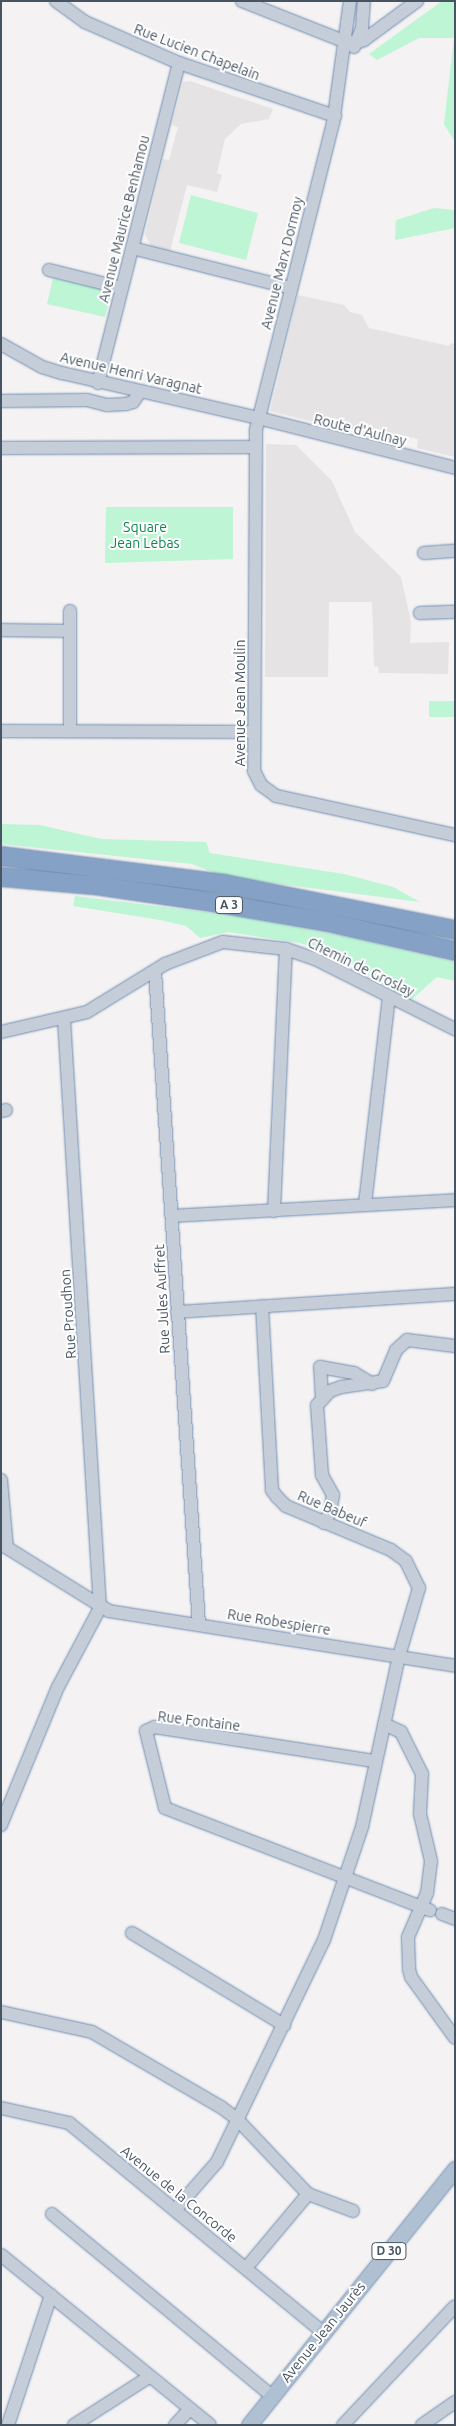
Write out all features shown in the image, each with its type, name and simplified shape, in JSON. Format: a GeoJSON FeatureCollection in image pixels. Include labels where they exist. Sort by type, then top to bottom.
{"type":"FeatureCollection","features":[{"type":"Feature","properties":{"kind":"highway","name":"A 3"},"geometry":{"type":"LineString","coordinates":[[1,856],[225,884],[455,930]]}},
{"type":"Feature","properties":{"kind":"highway","name":"A 3"},"geometry":{"type":"LineString","coordinates":[[1,877],[100,886],[217,903],[327,922],[455,951]]}},
{"type":"Feature","properties":{"kind":"main road","name":"Avenue Jean Jaurès"},"geometry":{"type":"LineString","coordinates":[[254,2423],[272,2396],[455,2169]]}},
{"type":"Feature","properties":{"kind":"street","name":"Rue Lucien Chapelain"},"geometry":{"type":"LineString","coordinates":[[56,1],[84,22],[179,64],[335,116]]}},
{"type":"Feature","properties":{"kind":"street"},"geometry":{"type":"LineString","coordinates":[[242,1],[351,42],[364,40],[417,1]]}},
{"type":"Feature","properties":{"kind":"street","name":"Avenue Marx Dormoy"},"geometry":{"type":"LineString","coordinates":[[258,418],[335,116],[351,42],[350,1]]}},
{"type":"Feature","properties":{"kind":"street","name":"Avenue Marx Dormoy"},"geometry":{"type":"LineString","coordinates":[[351,42],[362,28],[364,1]]}},
{"type":"Feature","properties":{"kind":"street","name":"Avenue Maurice Benhamou"},"geometry":{"type":"LineString","coordinates":[[98,383],[179,64]]}},
{"type":"Feature","properties":{"kind":"street"},"geometry":{"type":"LineString","coordinates":[[132,248],[291,288]]}},
{"type":"Feature","properties":{"kind":"street"},"geometry":{"type":"LineString","coordinates":[[49,270],[122,288]]}},
{"type":"Feature","properties":{"kind":"street","name":"Avenue Henri Varagnat"},"geometry":{"type":"LineString","coordinates":[[1,344],[42,367],[98,383],[258,418]]}},
{"type":"Feature","properties":{"kind":"street"},"geometry":{"type":"LineString","coordinates":[[1,401],[87,400],[107,405],[126,404],[133,402],[140,392]]}},
{"type":"Feature","properties":{"kind":"street","name":"Avenue Jean Moulin"},"geometry":{"type":"LineString","coordinates":[[258,418],[254,447],[253,732],[257,779],[276,796],[455,835]]}},
{"type":"Feature","properties":{"kind":"street","name":"Route d'Aulnay"},"geometry":{"type":"LineString","coordinates":[[258,418],[455,468]]}},
{"type":"Feature","properties":{"kind":"street"},"geometry":{"type":"LineString","coordinates":[[1,448],[254,447]]}},
{"type":"Feature","properties":{"kind":"street"},"geometry":{"type":"LineString","coordinates":[[424,553],[455,551]]}},
{"type":"Feature","properties":{"kind":"street"},"geometry":{"type":"LineString","coordinates":[[70,611],[70,731]]}},
{"type":"Feature","properties":{"kind":"street"},"geometry":{"type":"LineString","coordinates":[[420,614],[455,612]]}},
{"type":"Feature","properties":{"kind":"street"},"geometry":{"type":"LineString","coordinates":[[1,630],[70,631]]}},
{"type":"Feature","properties":{"kind":"street"},"geometry":{"type":"LineString","coordinates":[[1,731],[253,732]]}},
{"type":"Feature","properties":{"kind":"street","name":"Chemin de Groslay"},"geometry":{"type":"LineString","coordinates":[[1,1032],[64,1019],[96,1008],[155,971],[210,944],[223,942],[286,949],[315,958],[455,1029]]}},
{"type":"Feature","properties":{"kind":"street"},"geometry":{"type":"LineString","coordinates":[[274,1210],[286,949]]}},
{"type":"Feature","properties":{"kind":"street","name":"Rue Jules Auffret"},"geometry":{"type":"LineString","coordinates":[[155,971],[199,1625]]}},
{"type":"Feature","properties":{"kind":"street"},"geometry":{"type":"LineString","coordinates":[[365,1204],[389,997]]}},
{"type":"Feature","properties":{"kind":"street","name":"Rue Proudhon"},"geometry":{"type":"LineString","coordinates":[[64,1019],[100,1608]]}},
{"type":"Feature","properties":{"kind":"street"},"geometry":{"type":"LineString","coordinates":[[172,1216],[455,1200]]}},
{"type":"Feature","properties":{"kind":"street"},"geometry":{"type":"LineString","coordinates":[[178,1312],[455,1294]]}},
{"type":"Feature","properties":{"kind":"street","name":"Rue Babeuf"},"geometry":{"type":"LineString","coordinates":[[175,2210],[217,2162],[327,1932],[362,1826],[374,1761],[399,1656],[419,1588],[414,1573],[406,1561],[391,1550],[286,1506],[272,1490],[262,1306]]}},
{"type":"Feature","properties":{"kind":"street"},"geometry":{"type":"LineString","coordinates":[[324,1523],[330,1512],[333,1495],[322,1475],[316,1405],[330,1391],[341,1387],[383,1381],[396,1350],[407,1340],[455,1346]]}},
{"type":"Feature","properties":{"kind":"street"},"geometry":{"type":"LineString","coordinates":[[322,1400],[320,1367],[354,1373],[372,1384]]}},
{"type":"Feature","properties":{"kind":"street"},"geometry":{"type":"LineString","coordinates":[[1,1480],[4,1546],[100,1608],[58,1688],[1,1825]]}},
{"type":"Feature","properties":{"kind":"street","name":"Rue Robespierre"},"geometry":{"type":"LineString","coordinates":[[100,1608],[455,1666]]}},
{"type":"Feature","properties":{"kind":"street"},"geometry":{"type":"LineString","coordinates":[[384,1724],[401,1732],[422,1774],[420,1814],[432,1861],[429,1886],[431,1911],[408,1937],[409,1969],[411,1977],[455,2038]]}},
{"type":"Feature","properties":{"kind":"street","name":"Rue Fontaine"},"geometry":{"type":"LineString","coordinates":[[346,1879],[165,1808],[146,1731],[155,1727],[374,1761]]}},
{"type":"Feature","properties":{"kind":"street"},"geometry":{"type":"LineString","coordinates":[[346,1879],[455,1920]]}},
{"type":"Feature","properties":{"kind":"street"},"geometry":{"type":"LineString","coordinates":[[132,1933],[284,2025]]}},
{"type":"Feature","properties":{"kind":"street"},"geometry":{"type":"LineString","coordinates":[[1,2012],[92,2032],[237,2119],[308,2194],[353,2211]]}},
{"type":"Feature","properties":{"kind":"street","name":"Avenue de la Concorde"},"geometry":{"type":"LineString","coordinates":[[1,2108],[69,2123],[324,2333]]}},
{"type":"Feature","properties":{"kind":"street"},"geometry":{"type":"LineString","coordinates":[[246,2268],[308,2194]]}},
{"type":"Feature","properties":{"kind":"street"},"geometry":{"type":"LineString","coordinates":[[52,2214],[272,2396]]}},
{"type":"Feature","properties":{"kind":"street"},"geometry":{"type":"LineString","coordinates":[[1,2255],[210,2425]]}},
{"type":"Feature","properties":{"kind":"street"},"geometry":{"type":"LineString","coordinates":[[8,2425],[51,2295]]}},
{"type":"Feature","properties":{"kind":"street"},"geometry":{"type":"LineString","coordinates":[[343,2425],[455,2306]]}},
{"type":"Feature","properties":{"kind":"street"},"geometry":{"type":"LineString","coordinates":[[74,2425],[149,2376]]}},
{"type":"Feature","properties":{"kind":"street"},"geometry":{"type":"LineString","coordinates":[[422,2425],[455,2402]]}},
{"type":"Feature","properties":{"kind":"street"},"geometry":{"type":"LineString","coordinates":[[175,2425],[190,2409]]}},
{"type":"Feature","properties":{"kind":"shaded area"},"geometry":{"type":"Polygon","coordinates":[[[190,81],[273,109],[269,119],[241,124],[225,139],[217,173],[222,175],[217,192],[187,185],[170,251],[151,247],[145,234],[163,159],[169,160],[178,127],[172,125],[183,82],[190,81]]]}},
{"type":"Feature","properties":{"kind":"shaded area"},"geometry":{"type":"Polygon","coordinates":[[[298,295],[344,305],[350,312],[362,315],[369,328],[449,346],[450,343],[455,344],[455,457],[417,448],[418,439],[402,436],[392,441],[352,432],[352,429],[338,428],[270,411],[298,295]]]}},
{"type":"Feature","properties":{"kind":"shaded area"},"geometry":{"type":"Polygon","coordinates":[[[266,444],[296,445],[332,481],[355,532],[401,577],[411,622],[410,643],[449,642],[448,674],[379,673],[378,667],[374,666],[372,602],[329,602],[328,677],[265,677],[266,444]]]}},
{"type":"Feature","properties":{"kind":"green space"},"geometry":{"type":"Polygon","coordinates":[[[442,1],[455,1],[455,142],[444,124],[454,38],[419,38],[377,60],[369,54],[442,1]]]}},
{"type":"Feature","properties":{"kind":"green space"},"geometry":{"type":"Polygon","coordinates":[[[191,195],[258,213],[246,260],[179,243],[191,195]]]}},
{"type":"Feature","properties":{"kind":"green space"},"geometry":{"type":"Polygon","coordinates":[[[434,208],[455,210],[455,228],[395,240],[396,220],[434,208]]]}},
{"type":"Feature","properties":{"kind":"green space"},"geometry":{"type":"Polygon","coordinates":[[[53,278],[106,290],[110,298],[105,317],[47,304],[53,278]]]}},
{"type":"Feature","properties":{"kind":"green space","name":"Square Jean Lebas"},"geometry":{"type":"Polygon","coordinates":[[[106,507],[233,507],[233,559],[105,563],[106,507]]]}},
{"type":"Feature","properties":{"kind":"green space"},"geometry":{"type":"Polygon","coordinates":[[[429,701],[455,701],[455,717],[429,717],[429,701]]]}},
{"type":"Feature","properties":{"kind":"green space"},"geometry":{"type":"Polygon","coordinates":[[[1,824],[40,825],[101,839],[206,842],[210,853],[344,874],[393,887],[420,902],[225,877],[192,864],[1,844],[1,824]]]}},
{"type":"Feature","properties":{"kind":"green space"},"geometry":{"type":"Polygon","coordinates":[[[75,896],[237,916],[348,937],[455,962],[455,981],[437,977],[410,1001],[338,956],[300,943],[228,932],[200,938],[186,926],[73,906],[75,896]]]}}]}
